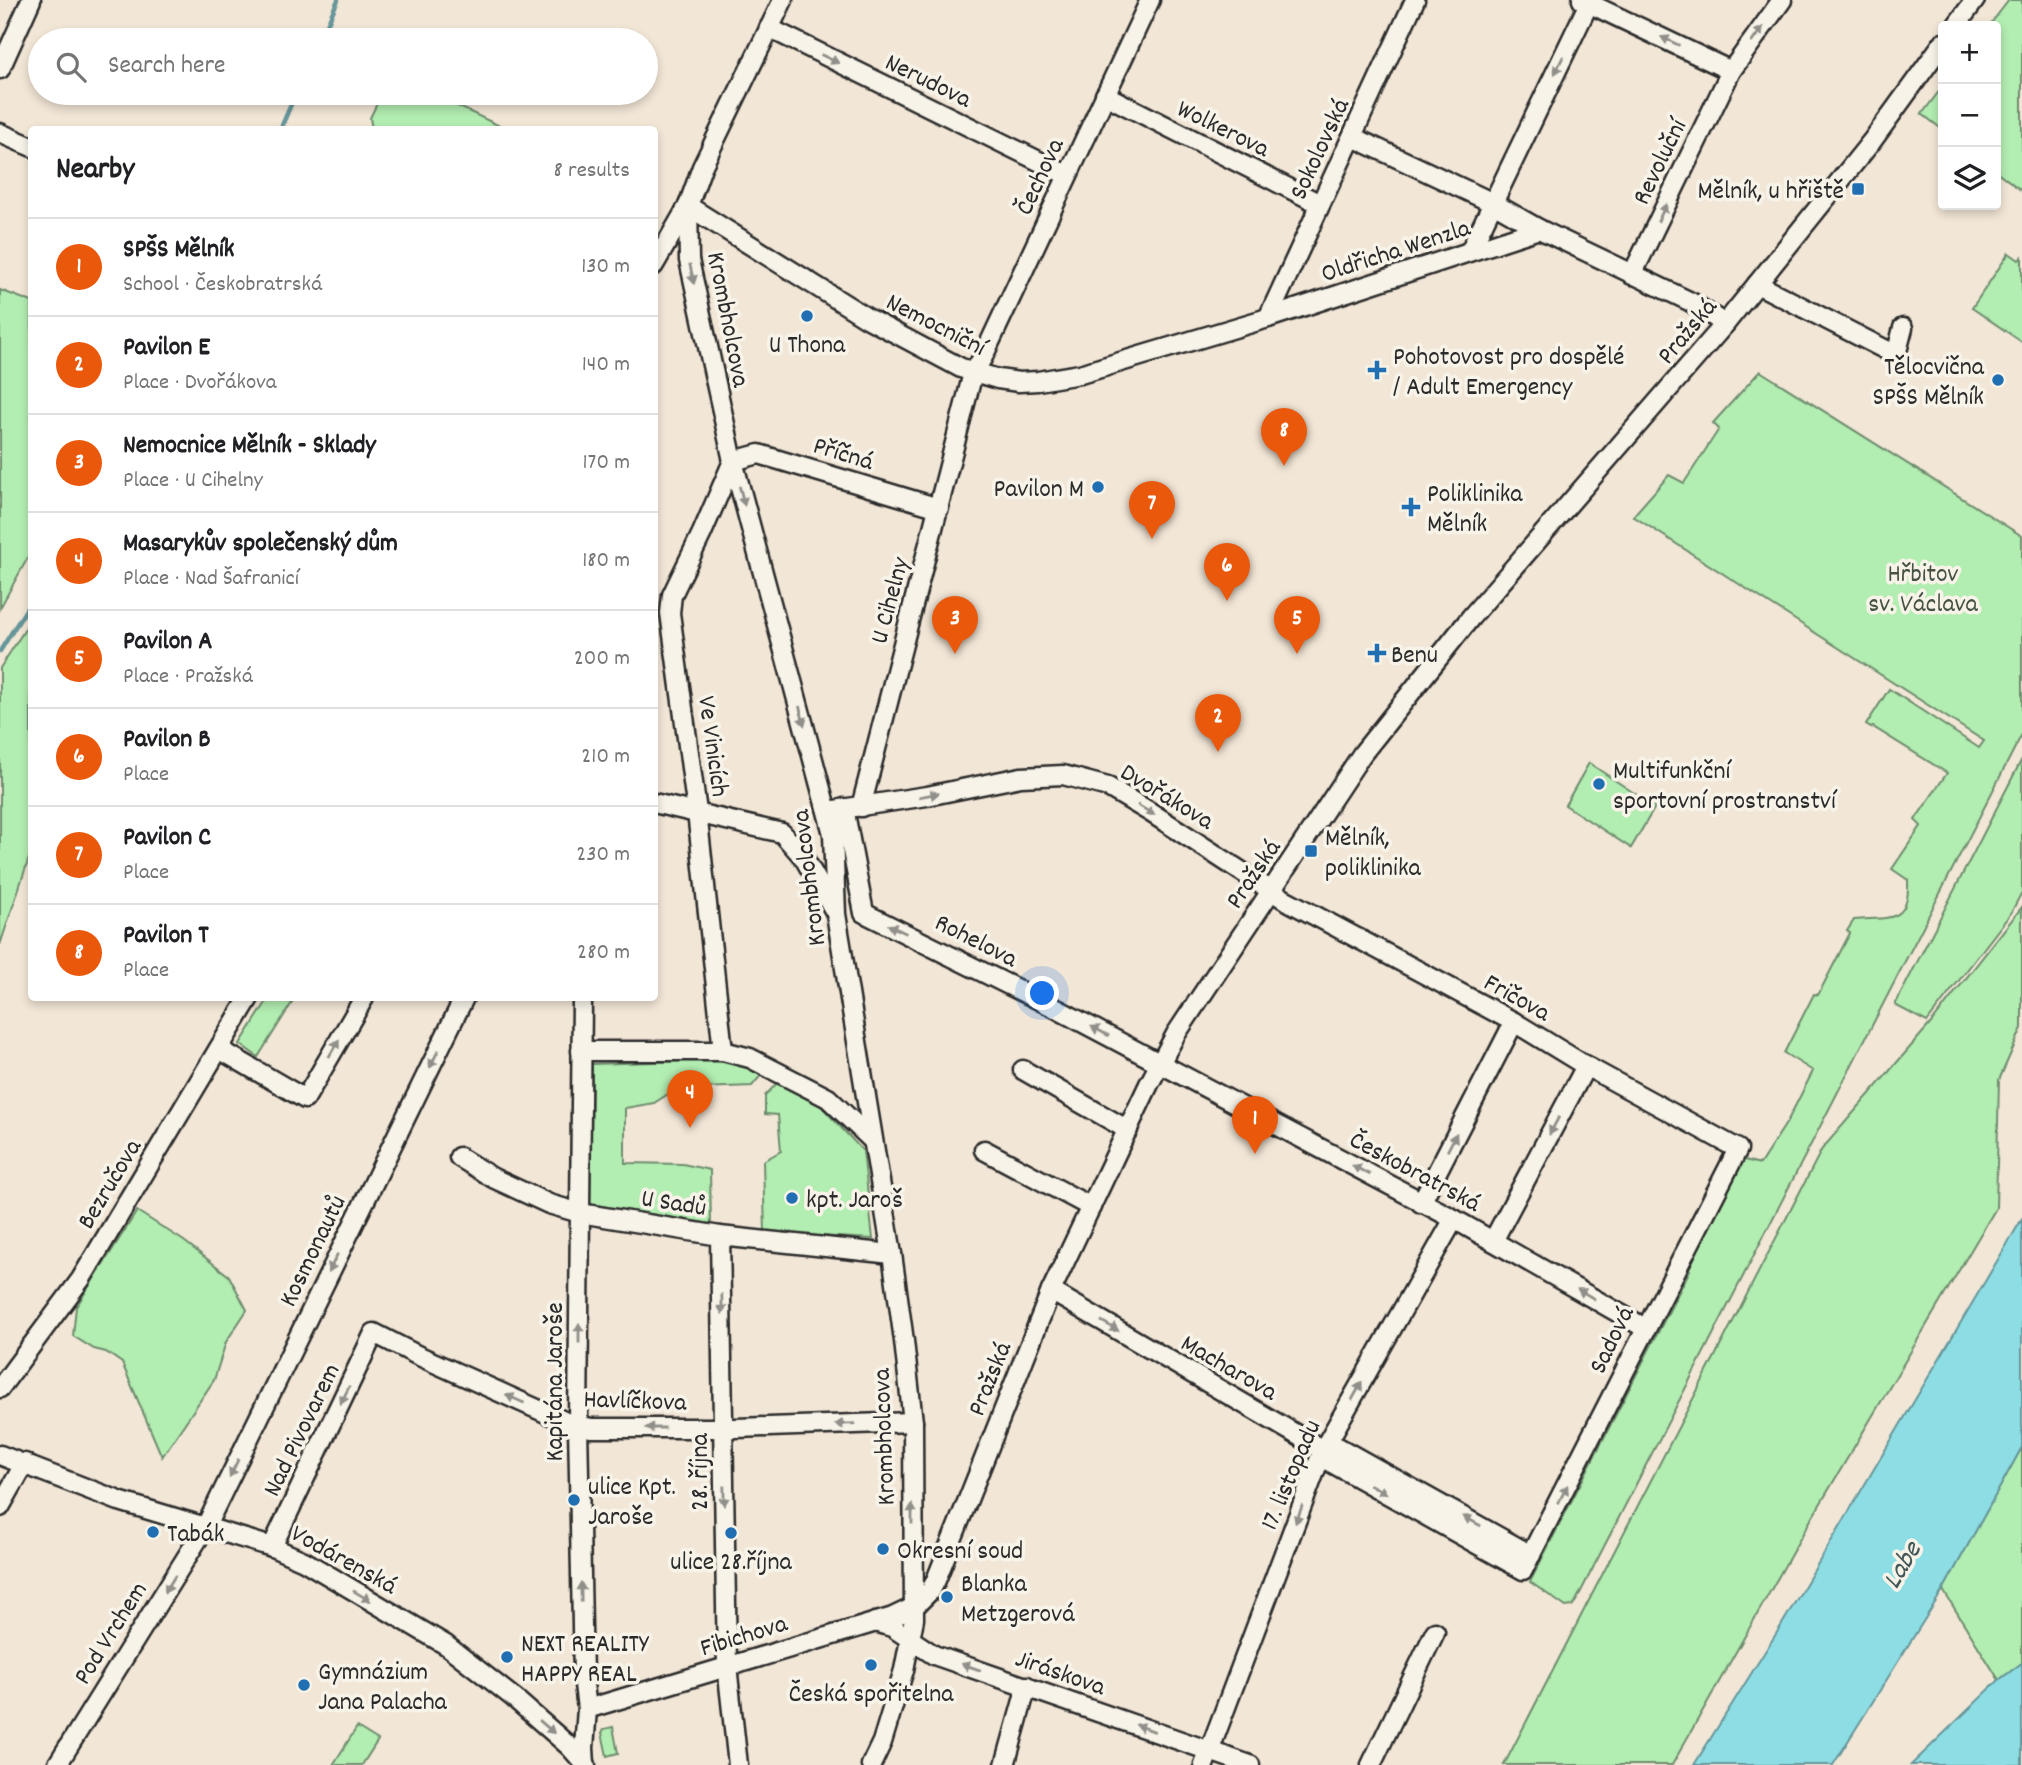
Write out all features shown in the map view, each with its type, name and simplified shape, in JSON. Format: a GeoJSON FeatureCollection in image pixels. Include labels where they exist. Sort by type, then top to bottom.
{"type":"FeatureCollection","features":[{"type":"Feature","properties":{"kind":"street"},"geometry":{"type":"LineString","coordinates":[[0,69],[32,0]]}},
{"type":"Feature","properties":{"kind":"street"},"geometry":{"type":"LineString","coordinates":[[658,258],[688,206],[702,167],[783,0]]}},
{"type":"Feature","properties":{"kind":"street","name":"Sokolovská"},"geometry":{"type":"LineString","coordinates":[[1268,318],[1415,0]]}},
{"type":"Feature","properties":{"kind":"street","name":"Revoluční"},"geometry":{"type":"LineString","coordinates":[[1632,275],[1731,71],[1782,0]]}},
{"type":"Feature","properties":{"kind":"street"},"geometry":{"type":"LineString","coordinates":[[1960,21],[1975,0]]}},
{"type":"Feature","properties":{"kind":"street","name":"Čechova"},"geometry":{"type":"LineString","coordinates":[[973,373],[983,357],[1105,95],[1146,1]]}},
{"type":"Feature","properties":{"kind":"street"},"geometry":{"type":"LineString","coordinates":[[1470,251],[1586,2],[1731,71]]}},
{"type":"Feature","properties":{"kind":"street","name":"Nerudova"},"geometry":{"type":"LineString","coordinates":[[769,29],[1067,175]]}},
{"type":"Feature","properties":{"kind":"street","name":"Pražská"},"geometry":{"type":"LineString","coordinates":[[907,1649],[1051,1291],[1160,1063],[1177,1034],[1362,754],[1471,617],[1725,324],[1872,141],[1938,50]]}},
{"type":"Feature","properties":{"kind":"street","name":"Wolkerova"},"geometry":{"type":"LineString","coordinates":[[1105,95],[1320,204]]}},
{"type":"Feature","properties":{"kind":"street"},"geometry":{"type":"LineString","coordinates":[[0,133],[28,145]]}},
{"type":"Feature","properties":{"kind":"street","name":"Oldřicha Wenzla"},"geometry":{"type":"LineString","coordinates":[[1353,137],[1493,203],[1539,229],[1691,302],[1725,324]]}},
{"type":"Feature","properties":{"kind":"street","name":"Nemocniční"},"geometry":{"type":"LineString","coordinates":[[688,206],[867,318],[973,373],[1018,382],[1080,374],[1268,318]]}},
{"type":"Feature","properties":{"kind":"street","name":"Krombholcova"},"geometry":{"type":"LineString","coordinates":[[688,206],[689,260],[733,461],[845,808],[833,834],[836,914],[892,1254],[913,1422],[914,1607]]}},
{"type":"Feature","properties":{"kind":"street","name":"Oldřicha Wenzla"},"geometry":{"type":"LineString","coordinates":[[1268,318],[1539,229]]}},
{"type":"Feature","properties":{"kind":"street"},"geometry":{"type":"LineString","coordinates":[[1756,284],[1896,355],[1903,328]]}},
{"type":"Feature","properties":{"kind":"street","name":"U Cihelny"},"geometry":{"type":"LineString","coordinates":[[845,808],[939,509],[973,373]]}},
{"type":"Feature","properties":{"kind":"street","name":"Příčná"},"geometry":{"type":"LineString","coordinates":[[733,461],[759,454],[939,509]]}},
{"type":"Feature","properties":{"kind":"street","name":"Ve Vinicích"},"geometry":{"type":"LineString","coordinates":[[723,1051],[697,812],[670,613],[671,595],[733,461]]}},
{"type":"Feature","properties":{"kind":"street","name":"Dvořákova"},"geometry":{"type":"LineString","coordinates":[[845,808],[1021,777],[1063,775],[1108,787],[1271,891]]}},
{"type":"Feature","properties":{"kind":"street"},"geometry":{"type":"LineString","coordinates":[[658,804],[782,833],[804,858],[836,914]]}},
{"type":"Feature","properties":{"kind":"street","name":"Rohelova"},"geometry":{"type":"LineString","coordinates":[[845,808],[864,914],[1160,1063]]}},
{"type":"Feature","properties":{"kind":"street","name":"Fričova"},"geometry":{"type":"LineString","coordinates":[[1271,891],[1514,1022],[1586,1066],[1738,1149]]}},
{"type":"Feature","properties":{"kind":"street","name":"Bezručova"},"geometry":{"type":"LineString","coordinates":[[0,1388],[81,1279],[247,1001]]}},
{"type":"Feature","properties":{"kind":"street"},"geometry":{"type":"LineString","coordinates":[[219,1049],[305,1099],[362,1001]]}},
{"type":"Feature","properties":{"kind":"street","name":"Kosmonautů"},"geometry":{"type":"LineString","coordinates":[[206,1526],[463,1001]]}},
{"type":"Feature","properties":{"kind":"street","name":"Kapitána Jaroše"},"geometry":{"type":"LineString","coordinates":[[582,1001],[578,1426],[583,1676],[587,1709],[584,1748],[586,1765]]}},
{"type":"Feature","properties":{"kind":"street"},"geometry":{"type":"LineString","coordinates":[[1421,1203],[1514,1022]]}},
{"type":"Feature","properties":{"kind":"street"},"geometry":{"type":"LineString","coordinates":[[582,1051],[723,1051],[750,1058],[828,1098],[872,1140],[872,1135]]}},
{"type":"Feature","properties":{"kind":"street","name":"Českobratrská"},"geometry":{"type":"LineString","coordinates":[[1160,1063],[1454,1219],[1645,1328]]}},
{"type":"Feature","properties":{"kind":"street"},"geometry":{"type":"LineString","coordinates":[[1493,1241],[1586,1066]]}},
{"type":"Feature","properties":{"kind":"street"},"geometry":{"type":"LineString","coordinates":[[1023,1070],[1128,1130]]}},
{"type":"Feature","properties":{"kind":"street","name":"Sadová"},"geometry":{"type":"LineString","coordinates":[[1527,1562],[1738,1149]]}},
{"type":"Feature","properties":{"kind":"street"},"geometry":{"type":"LineString","coordinates":[[984,1150],[1091,1207]]}},
{"type":"Feature","properties":{"kind":"street","name":"U Sadů"},"geometry":{"type":"LineString","coordinates":[[459,1157],[493,1178],[538,1199],[580,1213],[720,1236],[892,1254]]}},
{"type":"Feature","properties":{"kind":"street","name":"17. listopadu"},"geometry":{"type":"LineString","coordinates":[[1206,1758],[1323,1450],[1454,1219]]}},
{"type":"Feature","properties":{"kind":"street","name":"28. října"},"geometry":{"type":"LineString","coordinates":[[720,1236],[727,1667],[738,1765]]}},
{"type":"Feature","properties":{"kind":"street","name":"Macharova"},"geometry":{"type":"LineString","coordinates":[[1051,1291],[1323,1450],[1338,1447],[1527,1562]]}},
{"type":"Feature","properties":{"kind":"street","name":"Havlíčkova"},"geometry":{"type":"LineString","coordinates":[[374,1333],[416,1355],[578,1426],[723,1428],[913,1422]]}},
{"type":"Feature","properties":{"kind":"street","name":"Nad Pivovarem"},"geometry":{"type":"LineString","coordinates":[[272,1547],[374,1333]]}},
{"type":"Feature","properties":{"kind":"street","name":"Vodárenská"},"geometry":{"type":"LineString","coordinates":[[0,1455],[119,1501],[272,1547],[304,1561],[446,1646],[514,1698],[586,1765]]}},
{"type":"Feature","properties":{"kind":"street"},"geometry":{"type":"LineString","coordinates":[[0,1507],[25,1463]]}},
{"type":"Feature","properties":{"kind":"street","name":"Pod Vrchem"},"geometry":{"type":"LineString","coordinates":[[57,1765],[206,1526]]}},
{"type":"Feature","properties":{"kind":"street"},"geometry":{"type":"LineString","coordinates":[[912,1556],[919,1564],[929,1568],[944,1562]]}},
{"type":"Feature","properties":{"kind":"street","name":"Pražská"},"geometry":{"type":"LineString","coordinates":[[872,1765],[882,1742],[907,1649],[914,1607],[931,1590],[936,1580]]}},
{"type":"Feature","properties":{"kind":"street","name":"Fibichova"},"geometry":{"type":"LineString","coordinates":[[587,1709],[893,1617],[914,1607]]}},
{"type":"Feature","properties":{"kind":"street"},"geometry":{"type":"LineString","coordinates":[[875,1622],[892,1627],[907,1649]]}},
{"type":"Feature","properties":{"kind":"street"},"geometry":{"type":"LineString","coordinates":[[1371,1765],[1435,1632]]}},
{"type":"Feature","properties":{"kind":"street","name":"Jiráskova"},"geometry":{"type":"LineString","coordinates":[[907,1649],[934,1655],[1027,1686],[1206,1758],[1250,1765]]}},
{"type":"Feature","properties":{"kind":"street"},"geometry":{"type":"LineString","coordinates":[[1005,1765],[1027,1686]]}},
{"type":"Feature","properties":{"kind":"green space"},"geometry":{"type":"Polygon","coordinates":[[[2009,0],[2022,0],[2022,191],[2001,175],[2001,21],[1993,21],[2009,0]]]}},
{"type":"Feature","properties":{"kind":"green space"},"geometry":{"type":"Polygon","coordinates":[[[1938,93],[1938,126],[1922,114],[1938,93]]]}},
{"type":"Feature","properties":{"kind":"green space"},"geometry":{"type":"Polygon","coordinates":[[[376,105],[455,105],[500,126],[371,126],[370,118],[376,105]]]}},
{"type":"Feature","properties":{"kind":"green space"},"geometry":{"type":"Polygon","coordinates":[[[2009,253],[2019,260],[2022,257],[2022,342],[1972,308],[2009,253]]]}},
{"type":"Feature","properties":{"kind":"green space"},"geometry":{"type":"Polygon","coordinates":[[[0,290],[28,300],[28,557],[0,608],[0,290]]]}},
{"type":"Feature","properties":{"kind":"green space","name":"Hřbitov sv. Václava"},"geometry":{"type":"Polygon","coordinates":[[[1760,371],[2022,536],[2022,734],[1576,1601],[1572,1606],[1566,1607],[1530,1582],[1690,1270],[1686,1267],[1741,1159],[1760,1164],[1787,1122],[1813,1071],[1784,1053],[1814,994],[1818,995],[1854,920],[1887,918],[1901,911],[1905,904],[1908,880],[1892,869],[1921,826],[1915,820],[1947,773],[1866,725],[1889,689],[1979,748],[1984,741],[1633,516],[1669,475],[1684,483],[1719,429],[1713,423],[1760,371]]]}},
{"type":"Feature","properties":{"kind":"green space"},"geometry":{"type":"Polygon","coordinates":[[[28,625],[28,861],[0,945],[0,668],[28,625]]]}},
{"type":"Feature","properties":{"kind":"green space"},"geometry":{"type":"Polygon","coordinates":[[[2022,759],[2022,892],[2011,913],[1927,1022],[1895,1005],[2022,759]]]}},
{"type":"Feature","properties":{"kind":"green space","name":"Multifunkční sportovní prostranství"},"geometry":{"type":"Polygon","coordinates":[[[1589,763],[1655,807],[1631,848],[1565,805],[1589,763]]]}},
{"type":"Feature","properties":{"kind":"green space"},"geometry":{"type":"Polygon","coordinates":[[[2022,907],[2022,1028],[1999,1080],[1996,1208],[1806,1528],[1672,1765],[1504,1765],[1822,1149],[1931,1023],[2022,907]]]}},
{"type":"Feature","properties":{"kind":"green space"},"geometry":{"type":"Polygon","coordinates":[[[267,1001],[293,1001],[258,1057],[240,1044],[267,1001]]]}},
{"type":"Feature","properties":{"kind":"green space"},"geometry":{"type":"Polygon","coordinates":[[[733,1061],[763,1073],[752,1086],[676,1089],[654,1103],[625,1108],[625,1163],[683,1164],[710,1170],[711,1224],[590,1204],[592,1064],[733,1061]]]}},
{"type":"Feature","properties":{"kind":"green space"},"geometry":{"type":"Polygon","coordinates":[[[778,1082],[820,1105],[863,1151],[873,1239],[765,1233],[763,1161],[781,1151],[778,1115],[765,1114],[765,1096],[778,1082]]]}},
{"type":"Feature","properties":{"kind":"green space"},"geometry":{"type":"Polygon","coordinates":[[[137,1211],[184,1241],[229,1276],[247,1310],[226,1342],[214,1380],[162,1457],[122,1363],[73,1336],[76,1307],[137,1211]]]}},
{"type":"Feature","properties":{"kind":"green space"},"geometry":{"type":"Polygon","coordinates":[[[2022,1447],[2022,1663],[1999,1680],[1943,1590],[2022,1447]]]}},
{"type":"Feature","properties":{"kind":"green space"},"geometry":{"type":"Polygon","coordinates":[[[357,1727],[378,1740],[362,1765],[333,1765],[357,1727]]]}},
{"type":"Feature","properties":{"kind":"green space"},"geometry":{"type":"Polygon","coordinates":[[[613,1727],[618,1753],[607,1756],[602,1733],[604,1729],[613,1727]]]}},
{"type":"Feature","properties":{"kind":"water","name":"Labe"},"geometry":{"type":"Polygon","coordinates":[[[2022,1219],[2022,1447],[1943,1590],[1833,1765],[1694,1765],[1781,1626],[2022,1219]]]}},
{"type":"Feature","properties":{"kind":"water"},"geometry":{"type":"Polygon","coordinates":[[[2022,1663],[2022,1765],[1911,1765],[1999,1680],[2022,1663]]]}},
{"type":"Feature","properties":{"kind":"waterway"},"geometry":{"type":"LineString","coordinates":[[325,28],[338,0]]}},
{"type":"Feature","properties":{"kind":"waterway"},"geometry":{"type":"LineString","coordinates":[[282,126],[291,105]]}},
{"type":"Feature","properties":{"kind":"waterway"},"geometry":{"type":"LineString","coordinates":[[0,651],[28,606]]}},
{"type":"Feature","properties":{"kind":"place","name":"Mělník, u hřiště"},"geometry":{"type":"Point","coordinates":[1858,189]}},
{"type":"Feature","properties":{"kind":"place","name":"U Thona"},"geometry":{"type":"Point","coordinates":[807,316]}},
{"type":"Feature","properties":{"kind":"place","name":"Pohotovost pro dospělé / Adult Emergency"},"geometry":{"type":"Point","coordinates":[1377,370]}},
{"type":"Feature","properties":{"kind":"place","name":"Tělocvična SPŠS Mělník"},"geometry":{"type":"Point","coordinates":[1998,380]}},
{"type":"Feature","properties":{"kind":"place","name":"Pavilon T"},"geometry":{"type":"Point","coordinates":[1284,466]}},
{"type":"Feature","properties":{"kind":"place","name":"Pavilon M"},"geometry":{"type":"Point","coordinates":[1098,487]}},
{"type":"Feature","properties":{"kind":"place","name":"Poliklinika Mělník"},"geometry":{"type":"Point","coordinates":[1411,507]}},
{"type":"Feature","properties":{"kind":"place","name":"Pavilon C"},"geometry":{"type":"Point","coordinates":[1152,539]}},
{"type":"Feature","properties":{"kind":"place","name":"Pavilon B"},"geometry":{"type":"Point","coordinates":[1227,601]}},
{"type":"Feature","properties":{"kind":"place","name":"Benu"},"geometry":{"type":"Point","coordinates":[1377,653]}},
{"type":"Feature","properties":{"kind":"place","name":"Nemocnice Mělník - Sklady"},"geometry":{"type":"Point","coordinates":[955,654]}},
{"type":"Feature","properties":{"kind":"place","name":"Pavilon A"},"geometry":{"type":"Point","coordinates":[1297,654]}},
{"type":"Feature","properties":{"kind":"place","name":"Pavilon E"},"geometry":{"type":"Point","coordinates":[1218,752]}},
{"type":"Feature","properties":{"kind":"place","name":"Multifunkční sportovní prostranství"},"geometry":{"type":"Point","coordinates":[1599,784]}},
{"type":"Feature","properties":{"kind":"place","name":"Mělník, poliklinika"},"geometry":{"type":"Point","coordinates":[1311,851]}},
{"type":"Feature","properties":{"kind":"place","name":"Masarykův společenský dům"},"geometry":{"type":"Point","coordinates":[690,1128]}},
{"type":"Feature","properties":{"kind":"place","name":"SPŠS Mělník"},"geometry":{"type":"Point","coordinates":[1255,1154]}},
{"type":"Feature","properties":{"kind":"place","name":"kpt. Jaroš"},"geometry":{"type":"Point","coordinates":[792,1198]}},
{"type":"Feature","properties":{"kind":"place","name":"ulice Kpt. Jaroše"},"geometry":{"type":"Point","coordinates":[574,1500]}},
{"type":"Feature","properties":{"kind":"place","name":"Tabák"},"geometry":{"type":"Point","coordinates":[153,1532]}},
{"type":"Feature","properties":{"kind":"place","name":"ulice 28.října"},"geometry":{"type":"Point","coordinates":[731,1533]}},
{"type":"Feature","properties":{"kind":"place","name":"Okresní soud"},"geometry":{"type":"Point","coordinates":[883,1549]}},
{"type":"Feature","properties":{"kind":"place","name":"Blanka Metzgerová"},"geometry":{"type":"Point","coordinates":[947,1597]}},
{"type":"Feature","properties":{"kind":"place","name":"NEXT REALITY HAPPY REAL"},"geometry":{"type":"Point","coordinates":[507,1657]}},
{"type":"Feature","properties":{"kind":"place","name":"Česká spořitelna"},"geometry":{"type":"Point","coordinates":[871,1665]}},
{"type":"Feature","properties":{"kind":"place","name":"Gymnázium Jana Palacha"},"geometry":{"type":"Point","coordinates":[304,1685]}}]}
